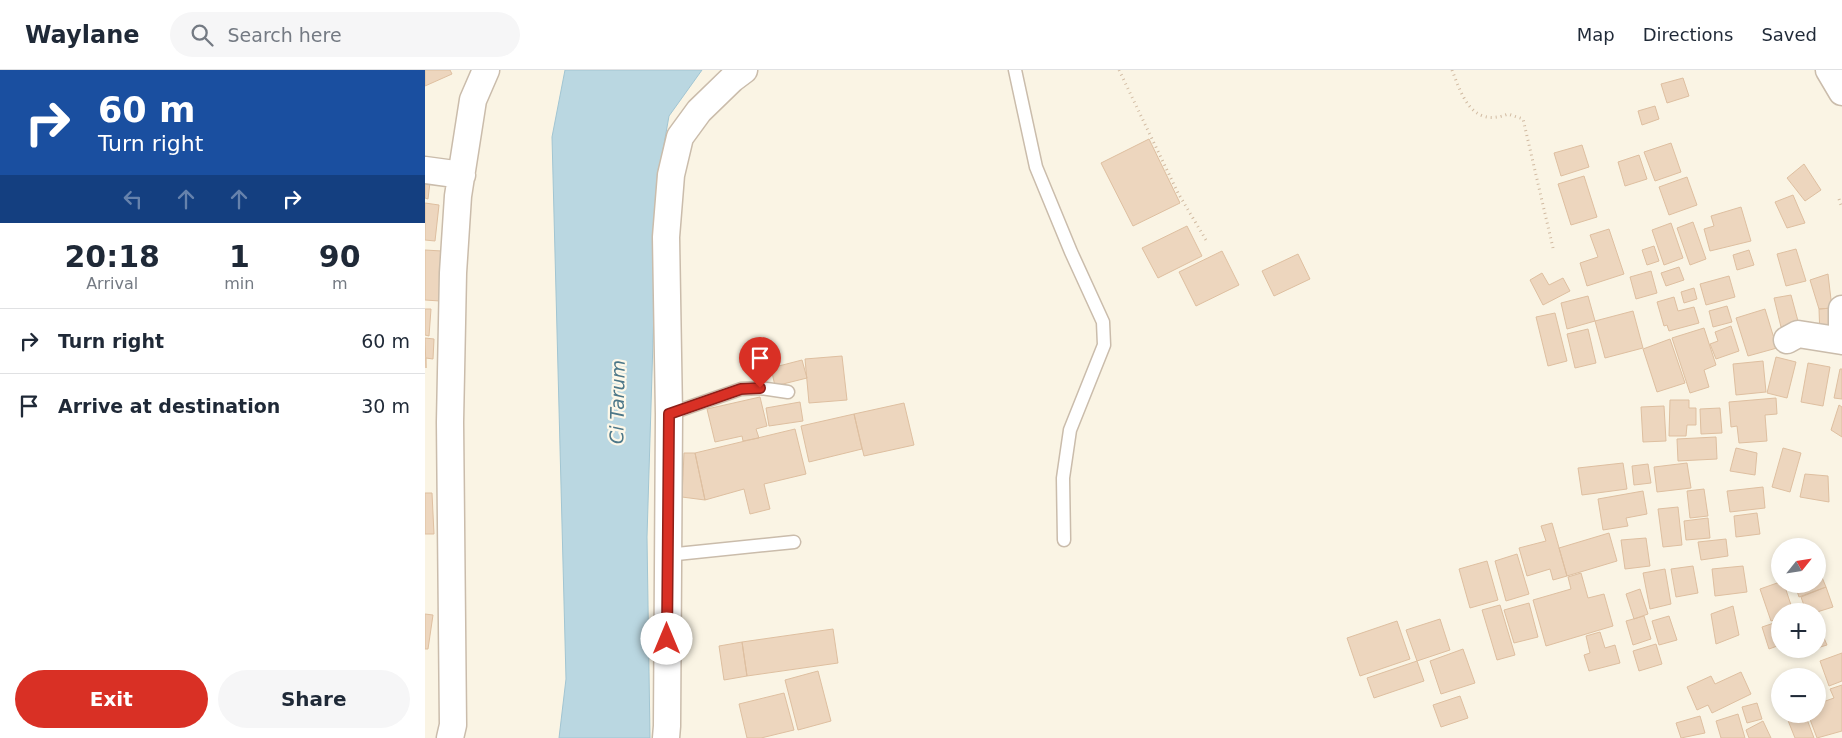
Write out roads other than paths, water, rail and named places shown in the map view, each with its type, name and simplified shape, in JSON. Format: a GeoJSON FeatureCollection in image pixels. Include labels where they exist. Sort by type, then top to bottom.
{"type":"FeatureCollection","features":[{"type":"Feature","properties":{"kind":"street"},"geometry":{"type":"LineString","coordinates":[[450,738],[453,725],[450,422],[453,273],[462,175],[473,100],[487,70]]}},
{"type":"Feature","properties":{"kind":"street"},"geometry":{"type":"LineString","coordinates":[[666,738],[669,414],[666,238],[671,175],[680,137],[699,111],[732,78],[744,70]]}},
{"type":"Feature","properties":{"kind":"street"},"geometry":{"type":"LineString","coordinates":[[1829,70],[1842,92]]}},
{"type":"Feature","properties":{"kind":"street"},"geometry":{"type":"LineString","coordinates":[[425,170],[462,175]]}},
{"type":"Feature","properties":{"kind":"street"},"geometry":{"type":"LineString","coordinates":[[1842,309],[1842,325]]}},
{"type":"Feature","properties":{"kind":"street"},"geometry":{"type":"LineString","coordinates":[[1787,340],[1798,334],[1842,341]]}},
{"type":"Feature","properties":{"kind":"lane"},"geometry":{"type":"LineString","coordinates":[[1015,70],[1036,167],[1103,322],[1104,344],[1070,430],[1063,478],[1064,540]]}},
{"type":"Feature","properties":{"kind":"lane"},"geometry":{"type":"LineString","coordinates":[[669,414],[741,389],[760,388],[788,392]]}},
{"type":"Feature","properties":{"kind":"lane"},"geometry":{"type":"LineString","coordinates":[[667,555],[794,542]]}},
{"type":"Feature","properties":{"kind":"water","name":"Ci Tarum"},"geometry":{"type":"Polygon","coordinates":[[[565,70],[702,70],[669,116],[658,178],[647,537],[650,738],[559,738],[566,679],[552,137],[565,70]]]}}]}
